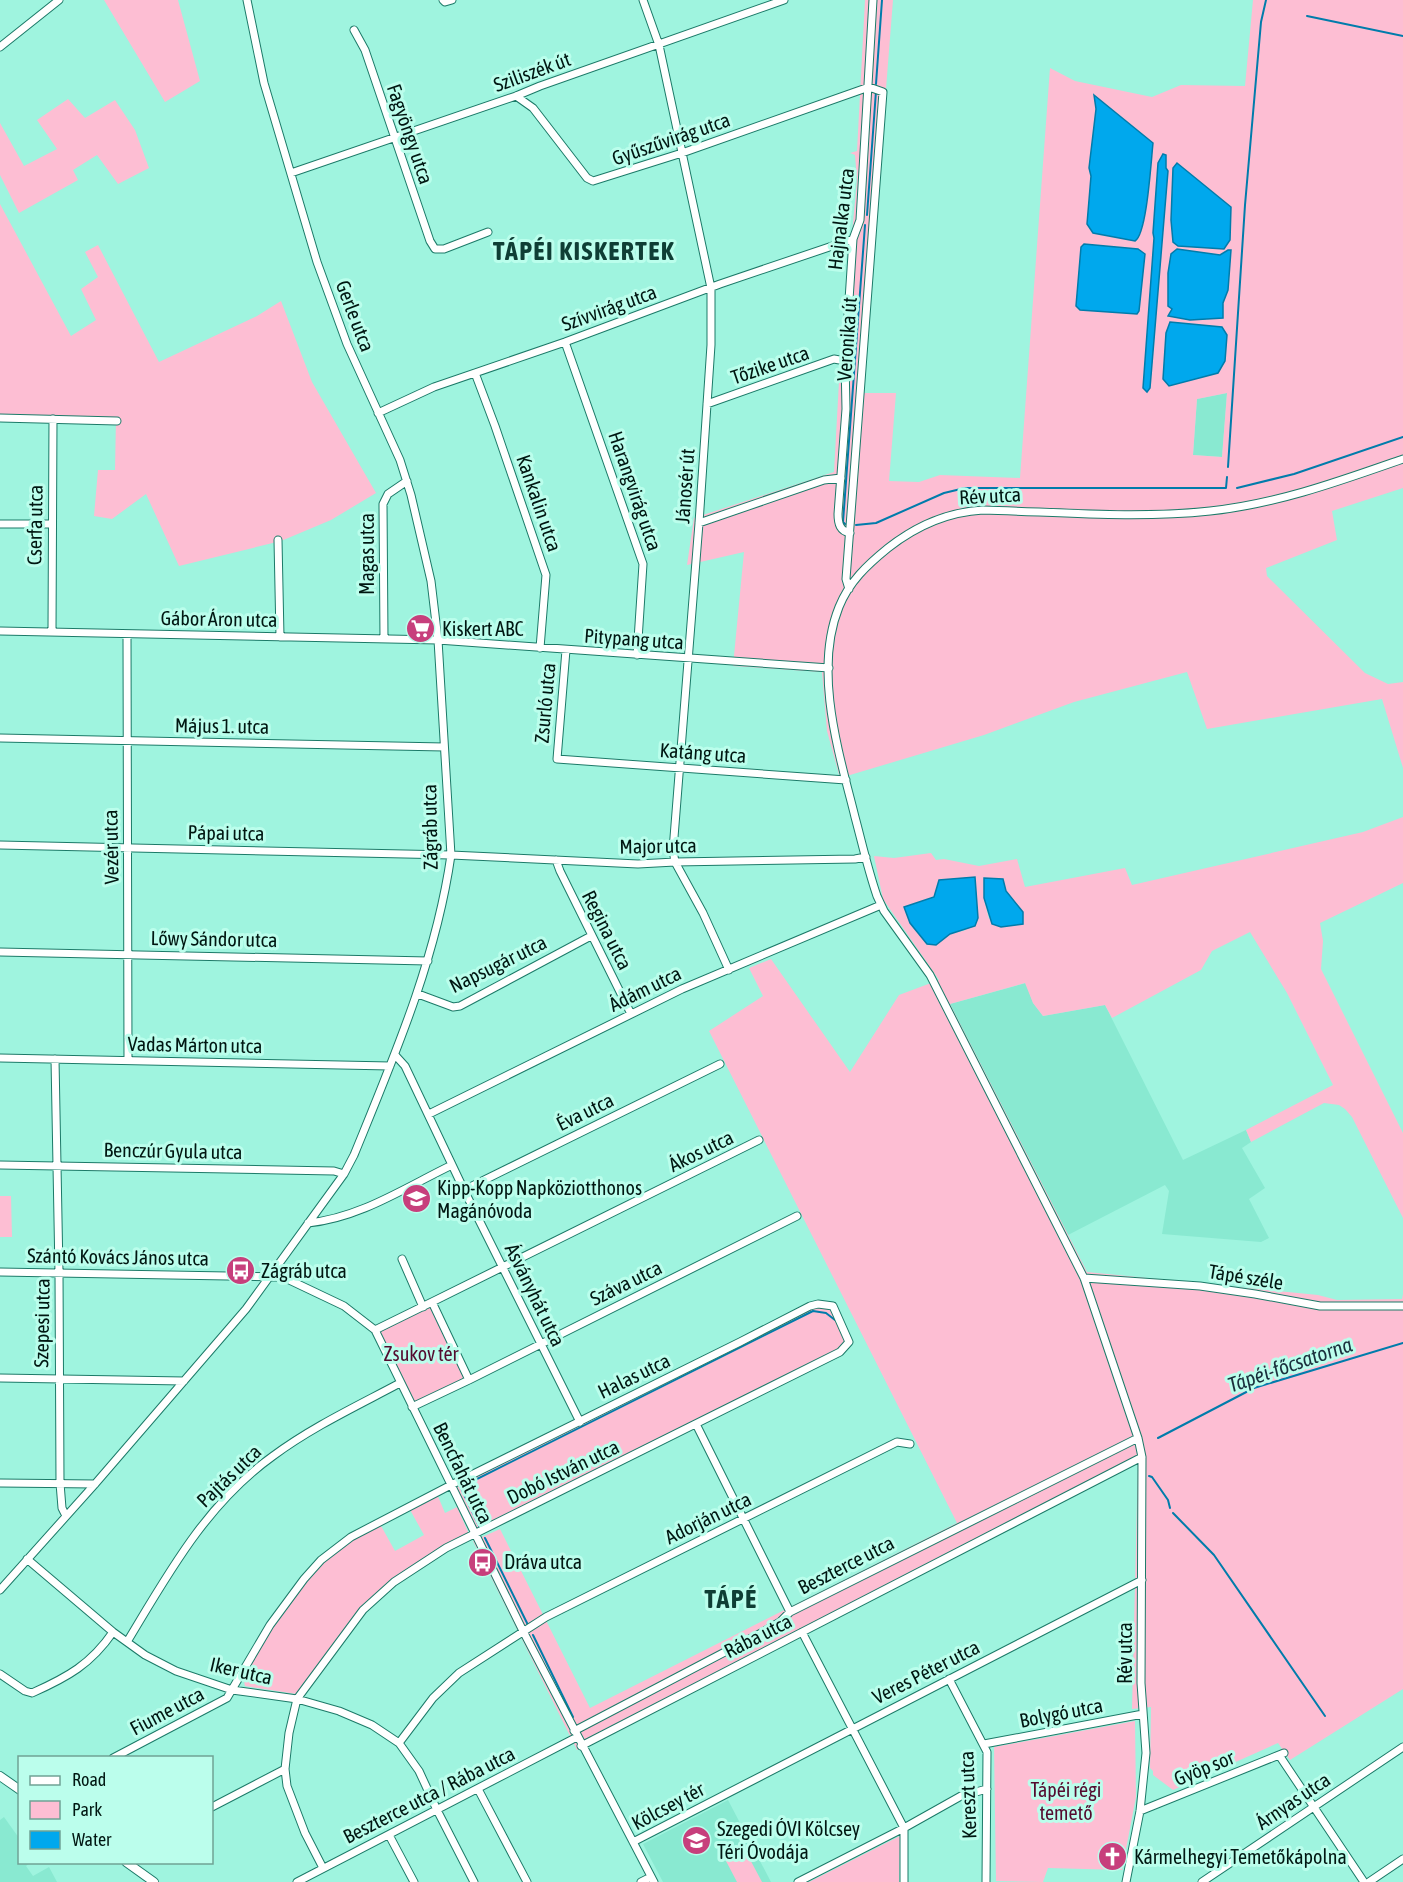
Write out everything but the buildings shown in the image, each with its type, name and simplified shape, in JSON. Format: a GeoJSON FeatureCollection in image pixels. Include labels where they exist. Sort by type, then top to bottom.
{"type":"FeatureCollection","features":[{"type":"Feature","properties":{"kind":"main road"},"geometry":{"type":"LineString","coordinates":[[0,1776],[18,1789]]}},
{"type":"Feature","properties":{"kind":"main road"},"geometry":{"type":"LineString","coordinates":[[127,1864],[154,1882]]}},
{"type":"Feature","properties":{"kind":"street"},"geometry":{"type":"LineString","coordinates":[[0,47],[59,0]]}},
{"type":"Feature","properties":{"kind":"street","name":"Gerle utca"},"geometry":{"type":"LineString","coordinates":[[247,0],[264,83],[331,304],[346,344],[400,460],[407,481],[431,581],[438,640]]}},
{"type":"Feature","properties":{"kind":"street"},"geometry":{"type":"LineString","coordinates":[[443,0],[445,2],[452,0]]}},
{"type":"Feature","properties":{"kind":"street","name":"Jánosér út"},"geometry":{"type":"LineString","coordinates":[[643,0],[658,45],[711,288],[711,345],[699,523],[672,850],[675,862],[703,913],[729,970]]}},
{"type":"Feature","properties":{"kind":"street","name":"Sziliszék út"},"geometry":{"type":"LineString","coordinates":[[291,173],[516,96],[784,0]]}},
{"type":"Feature","properties":{"kind":"street","name":"Hajnalka utca"},"geometry":{"type":"LineString","coordinates":[[850,533],[845,532],[838,522],[846,409],[845,361],[853,239],[860,220],[873,0]]}},
{"type":"Feature","properties":{"kind":"street","name":"Fagyöngy utca"},"geometry":{"type":"LineString","coordinates":[[354,30],[365,50],[430,241],[435,249],[444,249],[488,232]]}},
{"type":"Feature","properties":{"kind":"street","name":"Veronika út"},"geometry":{"type":"LineString","coordinates":[[849,589],[846,579],[883,92],[869,87]]}},
{"type":"Feature","properties":{"kind":"street","name":"Gyűszűvirág utca"},"geometry":{"type":"LineString","coordinates":[[516,96],[533,108],[586,178],[593,181],[682,153],[869,87]]}},
{"type":"Feature","properties":{"kind":"street"},"geometry":{"type":"LineString","coordinates":[[860,220],[872,222]]}},
{"type":"Feature","properties":{"kind":"street","name":"Szívvirág utca"},"geometry":{"type":"LineString","coordinates":[[378,413],[434,387],[853,239]]}},
{"type":"Feature","properties":{"kind":"street","name":"Harangvirág utca"},"geometry":{"type":"LineString","coordinates":[[565,342],[643,564],[637,655]]}},
{"type":"Feature","properties":{"kind":"street","name":"Tőzike utca"},"geometry":{"type":"LineString","coordinates":[[707,404],[834,359],[845,361]]}},
{"type":"Feature","properties":{"kind":"street","name":"Kankalin utca"},"geometry":{"type":"LineString","coordinates":[[475,373],[546,575],[540,648]]}},
{"type":"Feature","properties":{"kind":"street"},"geometry":{"type":"LineString","coordinates":[[0,418],[117,421]]}},
{"type":"Feature","properties":{"kind":"street","name":"Cserfa utca"},"geometry":{"type":"LineString","coordinates":[[52,632],[53,419]]}},
{"type":"Feature","properties":{"kind":"street","name":"Rév utca"},"geometry":{"type":"LineString","coordinates":[[1126,1882],[1140,1811],[1146,1753],[1141,1683],[1142,1456],[1138,1438],[1084,1278],[930,975],[881,905],[866,856],[834,728],[829,668],[833,627],[839,608],[849,589],[873,560],[908,533],[936,519],[960,512],[983,510],[1153,514],[1212,511],[1266,502],[1300,493],[1403,459]]}},
{"type":"Feature","properties":{"kind":"street"},"geometry":{"type":"LineString","coordinates":[[699,523],[824,480],[841,478]]}},
{"type":"Feature","properties":{"kind":"street","name":"Magas utca"},"geometry":{"type":"LineString","coordinates":[[384,639],[383,504],[388,494],[407,481]]}},
{"type":"Feature","properties":{"kind":"street"},"geometry":{"type":"LineString","coordinates":[[0,524],[52,524]]}},
{"type":"Feature","properties":{"kind":"street"},"geometry":{"type":"LineString","coordinates":[[278,540],[280,637]]}},
{"type":"Feature","properties":{"kind":"street","name":"Gábor Áron utca"},"geometry":{"type":"LineString","coordinates":[[0,631],[438,640]]}},
{"type":"Feature","properties":{"kind":"street","name":"Vezér utca"},"geometry":{"type":"LineString","coordinates":[[127,634],[129,1060]]}},
{"type":"Feature","properties":{"kind":"street","name":"Pitypang utca"},"geometry":{"type":"LineString","coordinates":[[438,640],[829,668]]}},
{"type":"Feature","properties":{"kind":"street","name":"Zágráb utca"},"geometry":{"type":"LineString","coordinates":[[0,1589],[95,1484],[246,1309],[344,1174],[354,1155],[418,994],[428,961],[452,855],[438,640]]}},
{"type":"Feature","properties":{"kind":"street","name":"Zsurló utca"},"geometry":{"type":"LineString","coordinates":[[557,759],[566,650]]}},
{"type":"Feature","properties":{"kind":"street","name":"Május 1. utca"},"geometry":{"type":"LineString","coordinates":[[0,738],[444,747]]}},
{"type":"Feature","properties":{"kind":"street","name":"Katáng utca"},"geometry":{"type":"LineString","coordinates":[[557,759],[846,780]]}},
{"type":"Feature","properties":{"kind":"street","name":"Pápai utca"},"geometry":{"type":"LineString","coordinates":[[0,845],[452,855]]}},
{"type":"Feature","properties":{"kind":"street","name":"Major utca"},"geometry":{"type":"LineString","coordinates":[[452,855],[638,864],[855,859],[866,856]]}},
{"type":"Feature","properties":{"kind":"street","name":"Regina utca"},"geometry":{"type":"LineString","coordinates":[[556,860],[591,936],[631,1014]]}},
{"type":"Feature","properties":{"kind":"street","name":"Ádám utca"},"geometry":{"type":"LineString","coordinates":[[429,1114],[682,989],[881,905]]}},
{"type":"Feature","properties":{"kind":"street","name":"Napsugár utca"},"geometry":{"type":"LineString","coordinates":[[418,994],[453,1007],[460,1006],[591,936]]}},
{"type":"Feature","properties":{"kind":"street","name":"Lőwy Sándor utca"},"geometry":{"type":"LineString","coordinates":[[0,952],[428,961]]}},
{"type":"Feature","properties":{"kind":"street","name":"Ásványhát utca"},"geometry":{"type":"LineString","coordinates":[[395,1055],[405,1066],[580,1422]]}},
{"type":"Feature","properties":{"kind":"street","name":"Vadas Márton utca"},"geometry":{"type":"LineString","coordinates":[[0,1058],[390,1066]]}},
{"type":"Feature","properties":{"kind":"street","name":"Szepesi utca"},"geometry":{"type":"LineString","coordinates":[[55,1059],[60,1483],[62,1508],[66,1516]]}},
{"type":"Feature","properties":{"kind":"street","name":"Éva utca"},"geometry":{"type":"LineString","coordinates":[[464,1190],[720,1064]]}},
{"type":"Feature","properties":{"kind":"street","name":"Ákos utca"},"geometry":{"type":"LineString","coordinates":[[432,1302],[759,1140]]}},
{"type":"Feature","properties":{"kind":"street","name":"Benczúr Gyula utca"},"geometry":{"type":"LineString","coordinates":[[0,1165],[334,1171],[344,1174]]}},
{"type":"Feature","properties":{"kind":"street"},"geometry":{"type":"LineString","coordinates":[[308,1223],[325,1222],[352,1214],[452,1165]]}},
{"type":"Feature","properties":{"kind":"street","name":"Száva utca"},"geometry":{"type":"LineString","coordinates":[[469,1380],[797,1216]]}},
{"type":"Feature","properties":{"kind":"street"},"geometry":{"type":"LineString","coordinates":[[402,1259],[423,1307]]}},
{"type":"Feature","properties":{"kind":"street","name":"Szántó Kovács János utca"},"geometry":{"type":"LineString","coordinates":[[0,1272],[271,1275]]}},
{"type":"Feature","properties":{"kind":"street","name":"Bencfahát utca"},"geometry":{"type":"LineString","coordinates":[[271,1275],[283,1277],[334,1301],[362,1318],[375,1330],[474,1534],[581,1746],[633,1842]]}},
{"type":"Feature","properties":{"kind":"street","name":"Tápé széle"},"geometry":{"type":"LineString","coordinates":[[1084,1278],[1200,1286],[1320,1306],[1403,1306]]}},
{"type":"Feature","properties":{"kind":"street"},"geometry":{"type":"LineString","coordinates":[[375,1330],[432,1302],[469,1380],[412,1407]]}},
{"type":"Feature","properties":{"kind":"street","name":"Halas utca"},"geometry":{"type":"LineString","coordinates":[[451,1485],[810,1306],[818,1304],[833,1306],[849,1342]]}},
{"type":"Feature","properties":{"kind":"street","name":"Dobó István utca"},"geometry":{"type":"LineString","coordinates":[[323,1868],[287,1786],[285,1769],[289,1733],[297,1699],[363,1610],[394,1582],[417,1566],[474,1534],[840,1352],[849,1342]]}},
{"type":"Feature","properties":{"kind":"street"},"geometry":{"type":"LineString","coordinates":[[0,1378],[184,1381]]}},
{"type":"Feature","properties":{"kind":"street","name":"Pajtás utca"},"geometry":{"type":"LineString","coordinates":[[127,1642],[195,1533],[232,1492],[271,1457],[290,1444],[400,1383]]}},
{"type":"Feature","properties":{"kind":"street"},"geometry":{"type":"LineString","coordinates":[[696,1424],[790,1612]]}},
{"type":"Feature","properties":{"kind":"street","name":"Beszterce utca"},"geometry":{"type":"LineString","coordinates":[[575,1734],[763,1632],[780,1622],[790,1612],[1138,1438]]}},
{"type":"Feature","properties":{"kind":"street","name":"Adorján utca"},"geometry":{"type":"LineString","coordinates":[[399,1743],[433,1698],[459,1673],[546,1617],[897,1442],[910,1444]]}},
{"type":"Feature","properties":{"kind":"street","name":"Rába utca"},"geometry":{"type":"LineString","coordinates":[[581,1746],[1142,1456]]}},
{"type":"Feature","properties":{"kind":"street"},"geometry":{"type":"LineString","coordinates":[[0,1483],[95,1484]]}},
{"type":"Feature","properties":{"kind":"street"},"geometry":{"type":"LineString","coordinates":[[232,1690],[282,1608],[321,1560],[351,1537],[451,1485]]}},
{"type":"Feature","properties":{"kind":"street","name":"Iker utca"},"geometry":{"type":"LineString","coordinates":[[27,1559],[113,1632],[145,1655],[176,1671],[232,1690],[297,1699],[355,1716],[399,1743],[419,1771],[436,1810],[474,1882]]}},
{"type":"Feature","properties":{"kind":"street","name":"Veres Péter utca"},"geometry":{"type":"LineString","coordinates":[[726,1794],[1142,1581]]}},
{"type":"Feature","properties":{"kind":"street"},"geometry":{"type":"LineString","coordinates":[[0,1674],[25,1691],[32,1693],[78,1670],[91,1660],[113,1632]]}},
{"type":"Feature","properties":{"kind":"street"},"geometry":{"type":"LineString","coordinates":[[802,1632],[904,1828],[904,1882]]}},
{"type":"Feature","properties":{"kind":"street","name":"Kereszt utca"},"geometry":{"type":"LineString","coordinates":[[949,1679],[987,1752],[986,1882]]}},
{"type":"Feature","properties":{"kind":"street","name":"Fiume utca"},"geometry":{"type":"LineString","coordinates":[[118,1756],[227,1698],[232,1690]]}},
{"type":"Feature","properties":{"kind":"street","name":"Bolygó utca"},"geometry":{"type":"LineString","coordinates":[[984,1744],[1143,1714]]}},
{"type":"Feature","properties":{"kind":"street","name":"Beszterce utca / Rába utca"},"geometry":{"type":"LineString","coordinates":[[298,1882],[478,1789],[575,1734]]}},
{"type":"Feature","properties":{"kind":"street","name":"Árnyas utca"},"geometry":{"type":"LineString","coordinates":[[1202,1882],[1403,1747]]}},
{"type":"Feature","properties":{"kind":"street","name":"Gyöp sor"},"geometry":{"type":"LineString","coordinates":[[1140,1811],[1282,1754],[1314,1807]]}},
{"type":"Feature","properties":{"kind":"street"},"geometry":{"type":"LineString","coordinates":[[213,1806],[285,1769]]}},
{"type":"Feature","properties":{"kind":"street"},"geometry":{"type":"LineString","coordinates":[[478,1789],[527,1882]]}},
{"type":"Feature","properties":{"kind":"street"},"geometry":{"type":"LineString","coordinates":[[798,1882],[961,1796],[987,1789]]}},
{"type":"Feature","properties":{"kind":"street","name":"Kölcsey tér"},"geometry":{"type":"LineString","coordinates":[[652,1880],[633,1842],[726,1794]]}},
{"type":"Feature","properties":{"kind":"street"},"geometry":{"type":"LineString","coordinates":[[1314,1807],[1366,1882],[1403,1859]]}},
{"type":"Feature","properties":{"kind":"street"},"geometry":{"type":"LineString","coordinates":[[389,1834],[414,1882]]}},
{"type":"Feature","properties":{"kind":"street"},"geometry":{"type":"LineString","coordinates":[[641,1882],[652,1880]]}},
{"type":"Feature","properties":{"kind":"shaded area"},"geometry":{"type":"Polygon","coordinates":[[[1227,393],[1222,457],[1193,455],[1197,399],[1227,393]]]}},
{"type":"Feature","properties":{"kind":"shaded area"},"geometry":{"type":"Polygon","coordinates":[[[1026,983],[1033,1003],[1043,1016],[1105,1005],[1183,1160],[1246,1130],[1251,1142],[1242,1148],[1265,1188],[1249,1199],[1269,1238],[1261,1242],[1162,1234],[1169,1191],[1165,1185],[1068,1235],[950,1004],[1026,983]]]}},
{"type":"Feature","properties":{"kind":"shaded area","name":"Szegedi ÓVI Kölcsey Téri Óvodája"},"geometry":{"type":"Polygon","coordinates":[[[728,1800],[771,1882],[663,1882],[643,1844],[728,1800]]]}},
{"type":"Feature","properties":{"kind":"shaded area"},"geometry":{"type":"Polygon","coordinates":[[[4,1817],[18,1837],[18,1864],[29,1864],[26,1866],[33,1876],[49,1867],[57,1882],[0,1882],[0,1820],[4,1817]]]}},
{"type":"Feature","properties":{"kind":"green space"},"geometry":{"type":"Polygon","coordinates":[[[104,0],[178,0],[200,81],[165,102],[104,0]]]}},
{"type":"Feature","properties":{"kind":"green space"},"geometry":{"type":"Polygon","coordinates":[[[865,0],[893,0],[862,393],[896,393],[889,481],[919,482],[940,475],[1020,478],[1050,68],[1075,81],[1152,97],[1181,85],[1245,86],[1253,0],[1403,0],[1403,488],[1332,511],[1337,540],[1266,568],[1267,576],[1365,673],[1388,684],[1403,682],[1403,768],[1382,699],[1207,729],[1187,672],[1074,702],[984,735],[840,778],[827,731],[822,672],[733,666],[744,552],[687,565],[694,518],[834,472],[840,363],[857,180],[855,155],[850,153],[857,151],[865,0]],[[1227,393],[1197,399],[1193,455],[1222,457],[1227,393]]]}},
{"type":"Feature","properties":{"kind":"green space"},"geometry":{"type":"Polygon","coordinates":[[[68,99],[85,118],[115,100],[135,130],[149,168],[118,184],[97,155],[73,170],[78,180],[19,213],[0,175],[0,123],[24,166],[57,149],[37,120],[68,99]]]}},
{"type":"Feature","properties":{"kind":"green space"},"geometry":{"type":"Polygon","coordinates":[[[0,204],[71,336],[96,320],[81,289],[98,277],[85,252],[98,245],[159,362],[257,316],[281,301],[312,382],[376,493],[331,520],[281,541],[179,566],[146,494],[112,519],[94,516],[98,470],[115,470],[116,418],[0,414],[0,204]]]}},
{"type":"Feature","properties":{"kind":"green space"},"geometry":{"type":"Polygon","coordinates":[[[1403,817],[1403,883],[1320,923],[1323,941],[1321,969],[1403,1133],[1403,1218],[1352,1117],[1339,1105],[1324,1103],[1251,1142],[1246,1130],[1333,1085],[1287,993],[1250,932],[1212,951],[1201,970],[1112,1018],[1105,1005],[1043,1016],[1033,1003],[1025,983],[950,1004],[1087,1272],[1318,1295],[1337,1300],[1402,1299],[1403,1294],[1403,1689],[1290,1760],[1278,1743],[1173,1790],[1153,1775],[1150,1768],[1151,1707],[1132,1709],[1138,1461],[577,1750],[473,1541],[500,1529],[590,1708],[957,1523],[709,1031],[763,996],[749,968],[771,959],[850,1072],[899,995],[939,980],[883,899],[874,856],[894,858],[931,853],[936,860],[944,859],[979,866],[1017,859],[1025,887],[1125,868],[1132,885],[1363,832],[1403,817]],[[1003,879],[984,898],[989,919],[1006,891],[1003,879]],[[934,897],[904,907],[943,939],[950,934],[966,930],[934,897]]]}},
{"type":"Feature","properties":{"kind":"green space"},"geometry":{"type":"Polygon","coordinates":[[[0,1196],[11,1196],[12,1237],[0,1237],[0,1196]]]}},
{"type":"Feature","properties":{"kind":"green space","name":"Zsukov tér"},"geometry":{"type":"Polygon","coordinates":[[[432,1302],[469,1380],[412,1407],[375,1330],[432,1302]]]}},
{"type":"Feature","properties":{"kind":"green space"},"geometry":{"type":"Polygon","coordinates":[[[830,1306],[846,1342],[837,1351],[477,1529],[455,1485],[811,1307],[830,1306]]]}},
{"type":"Feature","properties":{"kind":"green space"},"geometry":{"type":"Polygon","coordinates":[[[437,1494],[445,1513],[457,1507],[469,1534],[414,1565],[361,1607],[296,1694],[245,1686],[245,1675],[262,1641],[290,1601],[326,1559],[380,1524],[395,1551],[424,1535],[409,1508],[437,1494]]]}},
{"type":"Feature","properties":{"kind":"green space","name":"Tápéi régi temető"},"geometry":{"type":"Polygon","coordinates":[[[1135,1721],[1136,1797],[1122,1870],[1048,1868],[1043,1882],[996,1881],[994,1747],[1135,1721]]]}},
{"type":"Feature","properties":{"kind":"green space"},"geometry":{"type":"Polygon","coordinates":[[[900,1836],[899,1882],[809,1882],[900,1836]]]}},
{"type":"Feature","properties":{"kind":"green space"},"geometry":{"type":"Polygon","coordinates":[[[745,1850],[762,1882],[737,1882],[726,1861],[745,1850]]]}},
{"type":"Feature","properties":{"kind":"water"},"geometry":{"type":"Polygon","coordinates":[[[1094,95],[1153,143],[1143,225],[1135,241],[1093,233],[1087,224],[1091,176],[1089,168],[1096,109],[1094,95]]]}},
{"type":"Feature","properties":{"kind":"water"},"geometry":{"type":"Polygon","coordinates":[[[1163,154],[1166,155],[1168,171],[1150,388],[1147,392],[1143,388],[1153,233],[1158,163],[1163,154]]]}},
{"type":"Feature","properties":{"kind":"water"},"geometry":{"type":"Polygon","coordinates":[[[1177,163],[1231,207],[1230,240],[1224,249],[1178,246],[1173,242],[1171,220],[1173,168],[1177,163]]]}},
{"type":"Feature","properties":{"kind":"water"},"geometry":{"type":"Polygon","coordinates":[[[1084,244],[1138,249],[1145,254],[1137,314],[1080,310],[1076,306],[1081,247],[1084,244]]]}},
{"type":"Feature","properties":{"kind":"water"},"geometry":{"type":"Polygon","coordinates":[[[1177,249],[1220,255],[1231,250],[1223,318],[1190,320],[1168,316],[1172,309],[1168,306],[1168,273],[1171,254],[1177,249]]]}},
{"type":"Feature","properties":{"kind":"water"},"geometry":{"type":"Polygon","coordinates":[[[1170,322],[1222,327],[1227,335],[1225,361],[1218,373],[1169,386],[1163,379],[1166,333],[1170,322]]]}},
{"type":"Feature","properties":{"kind":"water"},"geometry":{"type":"Polygon","coordinates":[[[975,877],[978,918],[975,926],[950,934],[936,945],[927,944],[910,923],[904,907],[934,897],[939,880],[975,877]]]}},
{"type":"Feature","properties":{"kind":"water"},"geometry":{"type":"Polygon","coordinates":[[[984,878],[1003,879],[1006,891],[1023,912],[1023,924],[1001,927],[992,924],[984,898],[984,878]]]}},
{"type":"Feature","properties":{"kind":"waterway"},"geometry":{"type":"LineString","coordinates":[[876,84],[882,0]]}},
{"type":"Feature","properties":{"kind":"waterway"},"geometry":{"type":"LineString","coordinates":[[1228,467],[1245,205],[1261,22],[1266,0]]}},
{"type":"Feature","properties":{"kind":"waterway"},"geometry":{"type":"LineString","coordinates":[[1307,16],[1403,36]]}},
{"type":"Feature","properties":{"kind":"waterway"},"geometry":{"type":"LineString","coordinates":[[867,215],[876,91]]}},
{"type":"Feature","properties":{"kind":"waterway"},"geometry":{"type":"LineString","coordinates":[[845,524],[843,522],[865,225]]}},
{"type":"Feature","properties":{"kind":"waterway"},"geometry":{"type":"LineString","coordinates":[[1237,488],[1294,474],[1403,437]]}},
{"type":"Feature","properties":{"kind":"waterway"},"geometry":{"type":"LineString","coordinates":[[856,525],[876,523],[944,493],[965,488],[1226,488],[1227,477]]}},
{"type":"Feature","properties":{"kind":"waterway"},"geometry":{"type":"LineString","coordinates":[[461,1487],[813,1311],[826,1313],[835,1320]]}},
{"type":"Feature","properties":{"kind":"waterway","name":"Tápéi-főcsatorna"},"geometry":{"type":"LineString","coordinates":[[1158,1438],[1254,1388],[1403,1343]]}},
{"type":"Feature","properties":{"kind":"waterway"},"geometry":{"type":"LineString","coordinates":[[1149,1476],[1168,1500],[1170,1508]]}},
{"type":"Feature","properties":{"kind":"waterway"},"geometry":{"type":"LineString","coordinates":[[460,1486],[479,1526]]}},
{"type":"Feature","properties":{"kind":"waterway"},"geometry":{"type":"LineString","coordinates":[[1173,1513],[1214,1555],[1325,1716]]}},
{"type":"Feature","properties":{"kind":"waterway"},"geometry":{"type":"LineString","coordinates":[[485,1538],[528,1625]]}},
{"type":"Feature","properties":{"kind":"waterway"},"geometry":{"type":"LineString","coordinates":[[533,1635],[573,1717]]}},
{"type":"Feature","properties":{"kind":"place","name":"Kiskert ABC"},"geometry":{"type":"Point","coordinates":[421,629]}},
{"type":"Feature","properties":{"kind":"place","name":"Kipp-Kopp Napköziotthonos Magánóvoda"},"geometry":{"type":"Point","coordinates":[416,1199]}},
{"type":"Feature","properties":{"kind":"place","name":"Zágráb utca"},"geometry":{"type":"Point","coordinates":[240,1271]}},
{"type":"Feature","properties":{"kind":"place","name":"Dráva utca"},"geometry":{"type":"Point","coordinates":[483,1562]}},
{"type":"Feature","properties":{"kind":"place","name":"Szegedi ÓVI Kölcsey Téri Óvodája"},"geometry":{"type":"Point","coordinates":[696,1841]}},
{"type":"Feature","properties":{"kind":"place","name":"Kármelhegyi Temetőkápolna"},"geometry":{"type":"Point","coordinates":[1113,1857]}},
{"type":"Feature","properties":{"kind":"district","name":"TÁPÉI KISKERTEK"},"geometry":{"type":"Point","coordinates":[584,251]}},
{"type":"Feature","properties":{"kind":"district","name":"TÁPÉ"},"geometry":{"type":"Point","coordinates":[731,1599]}}]}
